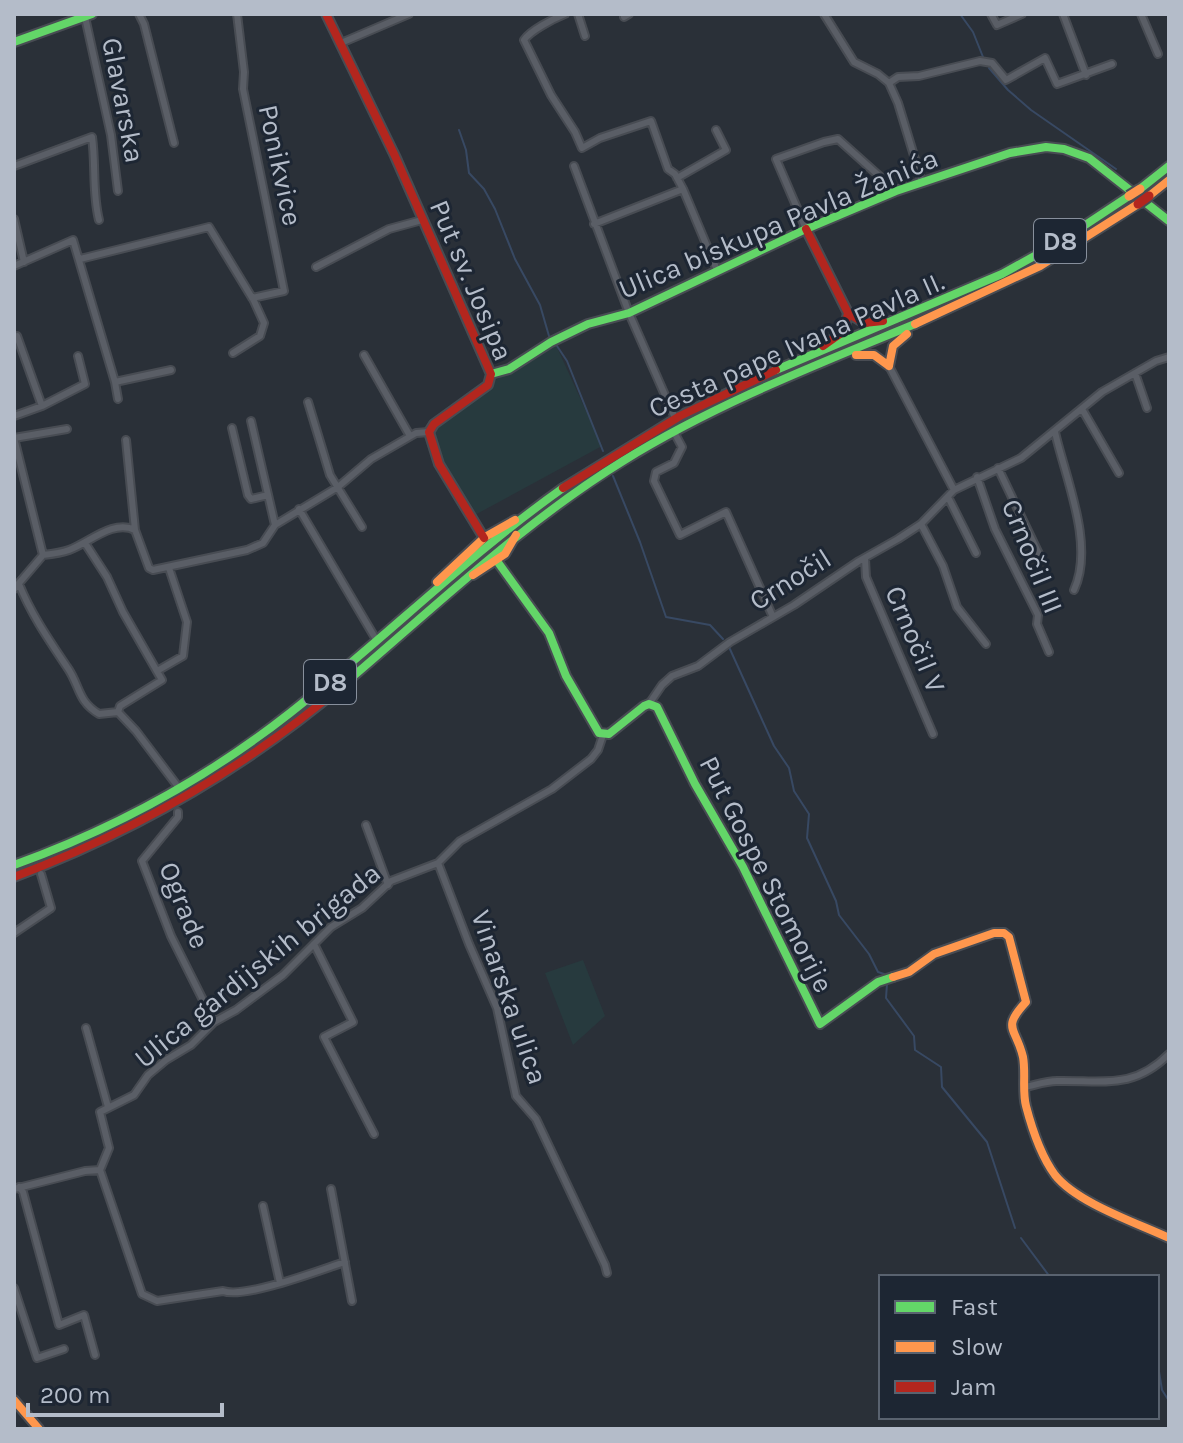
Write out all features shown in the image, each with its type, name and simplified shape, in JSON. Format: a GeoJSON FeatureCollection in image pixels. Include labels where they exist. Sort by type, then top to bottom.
{"type":"FeatureCollection","features":[{"type":"Feature","properties":{"kind":"main road","name":"Put sv. Josipa"},"geometry":{"type":"LineString","coordinates":[[326,14],[395,156],[491,374],[488,385],[434,424],[429,432]]}},
{"type":"Feature","properties":{"kind":"main road"},"geometry":{"type":"LineString","coordinates":[[14,42],[89,16]]}},
{"type":"Feature","properties":{"kind":"main road","name":"Ulica biskupa Pavla Žanića"},"geometry":{"type":"LineString","coordinates":[[491,374],[509,369],[551,342],[588,324],[629,313],[806,229],[896,191],[1010,153],[1046,147],[1064,149],[1089,158],[1169,221]]}},
{"type":"Feature","properties":{"kind":"main road","name":"Cesta pape Ivana Pavla II."},"geometry":{"type":"LineString","coordinates":[[14,865],[113,826],[206,774],[285,717],[519,520],[579,477],[675,418],[987,281],[1049,248],[1129,192],[1140,189],[1169,166]]}},
{"type":"Feature","properties":{"kind":"main road","name":"Cesta pape Ivana Pavla II."},"geometry":{"type":"LineString","coordinates":[[14,877],[102,842],[207,787],[317,706],[516,535],[620,463],[711,412],[925,320],[1027,272],[1138,204],[1169,180]]}},
{"type":"Feature","properties":{"kind":"main road"},"geometry":{"type":"LineString","coordinates":[[806,229],[848,313],[870,324],[902,314],[911,315]]}},
{"type":"Feature","properties":{"kind":"main road"},"geometry":{"type":"LineString","coordinates":[[817,354],[824,344],[844,331],[848,313]]}},
{"type":"Feature","properties":{"kind":"main road"},"geometry":{"type":"LineString","coordinates":[[889,366],[891,348],[897,339],[918,329],[925,320]]}},
{"type":"Feature","properties":{"kind":"main road"},"geometry":{"type":"LineString","coordinates":[[833,358],[846,359],[864,352],[874,354],[889,366]]}},
{"type":"Feature","properties":{"kind":"main road"},"geometry":{"type":"LineString","coordinates":[[429,432],[439,464],[484,538]]}},
{"type":"Feature","properties":{"kind":"main road"},"geometry":{"type":"LineString","coordinates":[[429,596],[440,578],[484,538],[505,523],[519,520]]}},
{"type":"Feature","properties":{"kind":"main road"},"geometry":{"type":"LineString","coordinates":[[466,576],[481,572],[497,561],[513,546],[516,535]]}},
{"type":"Feature","properties":{"kind":"main road"},"geometry":{"type":"LineString","coordinates":[[497,561],[549,633],[566,676],[596,729],[603,735],[609,734],[649,704]]}},
{"type":"Feature","properties":{"kind":"main road","name":"Put Gospe Stomorije"},"geometry":{"type":"LineString","coordinates":[[649,704],[657,707],[663,716],[695,784],[743,867],[820,1024],[878,982],[909,972],[934,954],[994,933],[1004,933],[1012,943],[1026,1002],[1013,1016],[1011,1024],[1023,1058],[1027,1114],[1056,1176],[1082,1197],[1169,1238]]}},
{"type":"Feature","properties":{"kind":"main road"},"geometry":{"type":"LineString","coordinates":[[14,1400],[39,1429]]}},
{"type":"Feature","properties":{"kind":"street"},"geometry":{"type":"LineString","coordinates":[[139,14],[174,143]]}},
{"type":"Feature","properties":{"kind":"street","name":"Ponikvice"},"geometry":{"type":"LineString","coordinates":[[237,14],[243,89],[284,291],[252,298]]}},
{"type":"Feature","properties":{"kind":"street"},"geometry":{"type":"LineString","coordinates":[[341,43],[409,14]]}},
{"type":"Feature","properties":{"kind":"street"},"geometry":{"type":"LineString","coordinates":[[565,14],[549,21],[524,40],[559,111],[575,132],[582,148],[600,138],[651,121],[668,169],[683,189],[717,270]]}},
{"type":"Feature","properties":{"kind":"street"},"geometry":{"type":"LineString","coordinates":[[578,14],[585,36]]}},
{"type":"Feature","properties":{"kind":"street"},"geometry":{"type":"LineString","coordinates":[[991,14],[997,25],[1022,14]]}},
{"type":"Feature","properties":{"kind":"street"},"geometry":{"type":"LineString","coordinates":[[1063,14],[1086,75]]}},
{"type":"Feature","properties":{"kind":"street"},"geometry":{"type":"LineString","coordinates":[[1141,14],[1158,54]]}},
{"type":"Feature","properties":{"kind":"street"},"geometry":{"type":"LineString","coordinates":[[827,15],[854,62],[889,83],[922,182]]}},
{"type":"Feature","properties":{"kind":"street","name":"Glavarska"},"geometry":{"type":"LineString","coordinates":[[89,16],[118,191]]}},
{"type":"Feature","properties":{"kind":"street"},"geometry":{"type":"LineString","coordinates":[[889,83],[898,77],[919,76],[980,61],[992,63],[1006,80],[1045,58],[1057,84],[1112,64]]}},
{"type":"Feature","properties":{"kind":"street"},"geometry":{"type":"LineString","coordinates":[[677,178],[726,150],[716,130]]}},
{"type":"Feature","properties":{"kind":"street"},"geometry":{"type":"LineString","coordinates":[[14,166],[92,137],[96,165],[94,200],[99,220]]}},
{"type":"Feature","properties":{"kind":"street"},"geometry":{"type":"LineString","coordinates":[[806,229],[776,159],[838,139],[896,191]]}},
{"type":"Feature","properties":{"kind":"street"},"geometry":{"type":"LineString","coordinates":[[574,166],[629,313],[675,418]]}},
{"type":"Feature","properties":{"kind":"street"},"geometry":{"type":"LineString","coordinates":[[594,224],[683,189]]}},
{"type":"Feature","properties":{"kind":"street"},"geometry":{"type":"LineString","coordinates":[[14,219],[24,262]]}},
{"type":"Feature","properties":{"kind":"street"},"geometry":{"type":"LineString","coordinates":[[316,267],[389,229],[422,220]]}},
{"type":"Feature","properties":{"kind":"street"},"geometry":{"type":"LineString","coordinates":[[80,259],[209,227],[264,323],[260,336],[233,353]]}},
{"type":"Feature","properties":{"kind":"street"},"geometry":{"type":"LineString","coordinates":[[14,266],[73,240],[118,399]]}},
{"type":"Feature","properties":{"kind":"street"},"geometry":{"type":"LineString","coordinates":[[17,336],[42,406]]}},
{"type":"Feature","properties":{"kind":"street"},"geometry":{"type":"LineString","coordinates":[[364,355],[410,436]]}},
{"type":"Feature","properties":{"kind":"street"},"geometry":{"type":"LineString","coordinates":[[14,416],[85,384],[78,356]]}},
{"type":"Feature","properties":{"kind":"street","name":"Crnočil"},"geometry":{"type":"LineString","coordinates":[[649,704],[672,676],[698,666],[730,642],[921,524],[954,490],[1021,458],[1102,392],[1169,357]]}},
{"type":"Feature","properties":{"kind":"street"},"geometry":{"type":"LineString","coordinates":[[889,366],[954,490]]}},
{"type":"Feature","properties":{"kind":"street"},"geometry":{"type":"LineString","coordinates":[[115,382],[171,370]]}},
{"type":"Feature","properties":{"kind":"street"},"geometry":{"type":"LineString","coordinates":[[1135,373],[1147,408]]}},
{"type":"Feature","properties":{"kind":"street"},"geometry":{"type":"LineString","coordinates":[[308,402],[330,475],[362,527]]}},
{"type":"Feature","properties":{"kind":"street"},"geometry":{"type":"LineString","coordinates":[[1082,409],[1119,473]]}},
{"type":"Feature","properties":{"kind":"street"},"geometry":{"type":"LineString","coordinates":[[251,421],[275,525]]}},
{"type":"Feature","properties":{"kind":"street"},"geometry":{"type":"LineString","coordinates":[[232,428],[248,495],[251,499],[268,495]]}},
{"type":"Feature","properties":{"kind":"street"},"geometry":{"type":"LineString","coordinates":[[43,555],[14,438],[67,429]]}},
{"type":"Feature","properties":{"kind":"street"},"geometry":{"type":"LineString","coordinates":[[126,440],[135,530],[149,568],[153,570],[247,550],[263,543],[275,525],[338,487],[371,459],[410,436],[429,432]]}},
{"type":"Feature","properties":{"kind":"street"},"geometry":{"type":"LineString","coordinates":[[674,432],[682,447],[674,463],[656,472],[654,481],[680,535],[726,512],[773,617]]}},
{"type":"Feature","properties":{"kind":"street"},"geometry":{"type":"LineString","coordinates":[[1055,432],[1073,495],[1080,539],[1081,576],[1074,590]]}},
{"type":"Feature","properties":{"kind":"street"},"geometry":{"type":"LineString","coordinates":[[998,468],[1039,554]]}},
{"type":"Feature","properties":{"kind":"street","name":"Crnočil III"},"geometry":{"type":"LineString","coordinates":[[977,477],[995,529],[1038,615],[1037,624],[1049,652]]}},
{"type":"Feature","properties":{"kind":"street"},"geometry":{"type":"LineString","coordinates":[[948,497],[976,553]]}},
{"type":"Feature","properties":{"kind":"street"},"geometry":{"type":"LineString","coordinates":[[299,509],[377,641]]}},
{"type":"Feature","properties":{"kind":"street"},"geometry":{"type":"LineString","coordinates":[[921,524],[943,566],[957,607],[986,644]]}},
{"type":"Feature","properties":{"kind":"street"},"geometry":{"type":"LineString","coordinates":[[118,712],[99,714],[80,696],[69,669],[16,586],[43,555],[66,551],[111,529],[130,527],[135,530]]}},
{"type":"Feature","properties":{"kind":"street"},"geometry":{"type":"LineString","coordinates":[[85,543],[107,577],[162,680],[120,706],[118,712]]}},
{"type":"Feature","properties":{"kind":"street","name":"Crnočil V"},"geometry":{"type":"LineString","coordinates":[[865,559],[866,577],[933,734]]}},
{"type":"Feature","properties":{"kind":"street"},"geometry":{"type":"LineString","coordinates":[[157,671],[183,656],[186,633],[187,622],[169,568]]}},
{"type":"Feature","properties":{"kind":"street"},"geometry":{"type":"LineString","coordinates":[[118,712],[176,784]]}},
{"type":"Feature","properties":{"kind":"street","name":"Ulica gardijskih brigada"},"geometry":{"type":"LineString","coordinates":[[108,1107],[134,1095],[148,1075],[166,1060],[191,1045],[214,1022],[236,1010],[283,975],[331,927],[362,908],[388,885],[438,863],[460,841],[552,789],[591,759],[603,735]]}},
{"type":"Feature","properties":{"kind":"street","name":"Ograde"},"geometry":{"type":"LineString","coordinates":[[178,812],[178,817],[142,861],[171,936],[214,1022]]}},
{"type":"Feature","properties":{"kind":"street"},"geometry":{"type":"LineString","coordinates":[[366,825],[388,885]]}},
{"type":"Feature","properties":{"kind":"street","name":"Vinarska ulica"},"geometry":{"type":"LineString","coordinates":[[438,863],[469,944],[495,1000],[516,1096],[536,1119],[607,1273]]}},
{"type":"Feature","properties":{"kind":"street"},"geometry":{"type":"LineString","coordinates":[[14,933],[51,908],[41,874]]}},
{"type":"Feature","properties":{"kind":"street"},"geometry":{"type":"LineString","coordinates":[[314,944],[353,1022],[324,1037],[374,1134]]}},
{"type":"Feature","properties":{"kind":"street"},"geometry":{"type":"LineString","coordinates":[[86,1028],[108,1107],[100,1112],[109,1148],[100,1170],[142,1294],[157,1301],[223,1291],[231,1295],[345,1262]]}},
{"type":"Feature","properties":{"kind":"street"},"geometry":{"type":"LineString","coordinates":[[1025,1087],[1053,1081],[1106,1083],[1130,1080],[1154,1069],[1169,1054]]}},
{"type":"Feature","properties":{"kind":"street"},"geometry":{"type":"LineString","coordinates":[[16,1188],[100,1170]]}},
{"type":"Feature","properties":{"kind":"street"},"geometry":{"type":"LineString","coordinates":[[16,1188],[23,1192],[59,1325],[84,1315],[95,1355]]}},
{"type":"Feature","properties":{"kind":"street"},"geometry":{"type":"LineString","coordinates":[[331,1189],[352,1301]]}},
{"type":"Feature","properties":{"kind":"street"},"geometry":{"type":"LineString","coordinates":[[263,1206],[280,1283]]}},
{"type":"Feature","properties":{"kind":"street"},"geometry":{"type":"LineString","coordinates":[[14,1288],[37,1358],[64,1349]]}},
{"type":"Feature","properties":{"kind":"green space"},"geometry":{"type":"Polygon","coordinates":[[[555,343],[602,446],[473,516],[436,452],[432,434],[441,422],[470,398],[555,343]]]}},
{"type":"Feature","properties":{"kind":"green space"},"geometry":{"type":"Polygon","coordinates":[[[583,960],[605,1016],[573,1045],[545,973],[583,960]]]}},
{"type":"Feature","properties":{"kind":"waterway"},"geometry":{"type":"LineString","coordinates":[[960,14],[973,32],[983,57]]}},
{"type":"Feature","properties":{"kind":"waterway"},"geometry":{"type":"LineString","coordinates":[[989,68],[1031,110],[1116,169]]}},
{"type":"Feature","properties":{"kind":"waterway"},"geometry":{"type":"LineString","coordinates":[[459,130],[469,173],[484,189],[495,209],[515,259],[540,305],[549,336]]}},
{"type":"Feature","properties":{"kind":"waterway"},"geometry":{"type":"LineString","coordinates":[[557,346],[567,361],[603,451]]}},
{"type":"Feature","properties":{"kind":"waterway"},"geometry":{"type":"LineString","coordinates":[[613,476],[666,617],[710,625],[723,639]]}},
{"type":"Feature","properties":{"kind":"waterway"},"geometry":{"type":"LineString","coordinates":[[729,647],[774,746],[789,768],[794,791],[809,814],[807,838],[836,901],[839,915],[869,954],[878,972],[884,974]]}},
{"type":"Feature","properties":{"kind":"waterway"},"geometry":{"type":"LineString","coordinates":[[887,984],[886,998],[914,1036],[915,1050],[941,1067],[942,1087],[987,1142],[1015,1228]]}},
{"type":"Feature","properties":{"kind":"waterway"},"geometry":{"type":"LineString","coordinates":[[1021,1238],[1049,1275]]}},
{"type":"Feature","properties":{"kind":"waterway"},"geometry":{"type":"LineString","coordinates":[[1159,1371],[1162,1390],[1169,1401]]}},
{"type":"Feature","properties":{"kind":"traffic: fast"},"geometry":{"type":"LineString","coordinates":[[14,42],[92,14]]}},
{"type":"Feature","properties":{"kind":"traffic: fast"},"geometry":{"type":"LineString","coordinates":[[491,374],[509,369],[551,342],[588,324],[629,313],[806,229],[896,191],[1010,153],[1046,147],[1064,149],[1089,158],[1169,221]]}},
{"type":"Feature","properties":{"kind":"traffic: fast"},"geometry":{"type":"LineString","coordinates":[[1140,189],[1169,166]]}},
{"type":"Feature","properties":{"kind":"traffic: fast"},"geometry":{"type":"LineString","coordinates":[[776,370],[1002,274],[1058,243],[1129,196]]}},
{"type":"Feature","properties":{"kind":"traffic: fast"},"geometry":{"type":"LineString","coordinates":[[343,685],[514,539],[623,461],[730,403],[915,324]]}},
{"type":"Feature","properties":{"kind":"traffic: fast"},"geometry":{"type":"LineString","coordinates":[[14,865],[123,818],[226,760],[290,713],[459,570],[563,488]]}},
{"type":"Feature","properties":{"kind":"traffic: fast"},"geometry":{"type":"LineString","coordinates":[[497,561],[549,633],[566,676],[599,733],[609,734],[644,706],[657,707],[695,784],[743,867],[820,1024],[878,982],[893,977]]}},
{"type":"Feature","properties":{"kind":"traffic: slow"},"geometry":{"type":"LineString","coordinates":[[1149,196],[1169,180]]}},
{"type":"Feature","properties":{"kind":"traffic: slow"},"geometry":{"type":"LineString","coordinates":[[1129,196],[1140,189]]}},
{"type":"Feature","properties":{"kind":"traffic: slow"},"geometry":{"type":"LineString","coordinates":[[915,324],[1040,266],[1138,204]]}},
{"type":"Feature","properties":{"kind":"traffic: slow"},"geometry":{"type":"LineString","coordinates":[[889,366],[893,346],[907,334]]}},
{"type":"Feature","properties":{"kind":"traffic: slow"},"geometry":{"type":"LineString","coordinates":[[856,355],[874,355],[889,366]]}},
{"type":"Feature","properties":{"kind":"traffic: slow"},"geometry":{"type":"LineString","coordinates":[[437,582],[485,537],[515,520]]}},
{"type":"Feature","properties":{"kind":"traffic: slow"},"geometry":{"type":"LineString","coordinates":[[473,575],[505,554],[516,535]]}},
{"type":"Feature","properties":{"kind":"traffic: slow"},"geometry":{"type":"LineString","coordinates":[[893,977],[909,972],[934,954],[994,933],[1004,933],[1009,937],[1026,1002],[1014,1018],[1012,1028],[1023,1057],[1026,1106],[1045,1159],[1055,1175],[1078,1195],[1169,1238]]}},
{"type":"Feature","properties":{"kind":"traffic: slow"},"geometry":{"type":"LineString","coordinates":[[14,1400],[39,1429]]}},
{"type":"Feature","properties":{"kind":"traffic: jam"},"geometry":{"type":"LineString","coordinates":[[326,14],[395,156],[491,374],[488,385],[434,424],[429,432],[439,464],[484,538]]}},
{"type":"Feature","properties":{"kind":"traffic: jam"},"geometry":{"type":"LineString","coordinates":[[1138,204],[1149,196]]}},
{"type":"Feature","properties":{"kind":"traffic: jam"},"geometry":{"type":"LineString","coordinates":[[806,229],[848,313],[864,323],[883,321]]}},
{"type":"Feature","properties":{"kind":"traffic: jam"},"geometry":{"type":"LineString","coordinates":[[823,346],[844,331],[848,313]]}},
{"type":"Feature","properties":{"kind":"traffic: jam"},"geometry":{"type":"LineString","coordinates":[[563,488],[680,416],[776,370]]}},
{"type":"Feature","properties":{"kind":"traffic: jam"},"geometry":{"type":"LineString","coordinates":[[14,877],[103,839],[187,795],[267,744],[343,685]]}}]}
